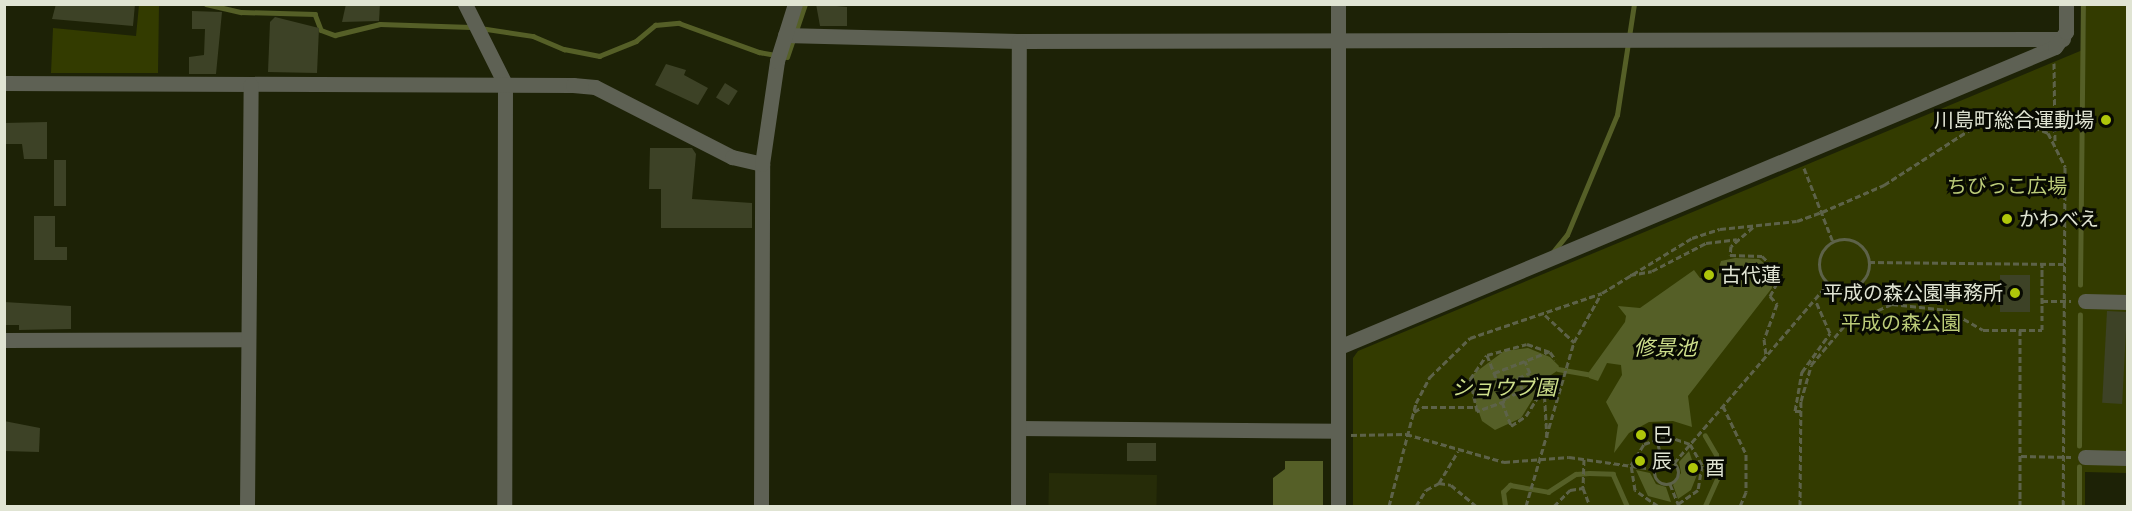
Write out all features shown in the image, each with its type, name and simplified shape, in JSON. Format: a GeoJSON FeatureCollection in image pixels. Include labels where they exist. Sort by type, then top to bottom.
{"type":"FeatureCollection","features":[{"type":"Feature","properties":{"kind":"street"},"geometry":{"type":"LineString","coordinates":[[465,4],[506,84],[504,507]]}},
{"type":"Feature","properties":{"kind":"street"},"geometry":{"type":"LineString","coordinates":[[761,507],[762,164],[770,96],[795,4]]}},
{"type":"Feature","properties":{"kind":"street"},"geometry":{"type":"LineString","coordinates":[[1338,4],[1339,347],[1344,433],[1338,507]]}},
{"type":"Feature","properties":{"kind":"street"},"geometry":{"type":"LineString","coordinates":[[2063,39],[2066,4]]}},
{"type":"Feature","properties":{"kind":"street"},"geometry":{"type":"LineString","coordinates":[[785,34],[1019,41],[1338,37],[2063,39]]}},
{"type":"Feature","properties":{"kind":"street"},"geometry":{"type":"LineString","coordinates":[[1339,347],[2029,59],[2063,39]]}},
{"type":"Feature","properties":{"kind":"street"},"geometry":{"type":"LineString","coordinates":[[1018,507],[1019,41]]}},
{"type":"Feature","properties":{"kind":"street"},"geometry":{"type":"LineString","coordinates":[[4,82],[251,85],[506,84],[595,87],[732,157],[762,164]]}},
{"type":"Feature","properties":{"kind":"street"},"geometry":{"type":"LineString","coordinates":[[247,507],[251,85]]}},
{"type":"Feature","properties":{"kind":"street"},"geometry":{"type":"LineString","coordinates":[[2085,301],[2127,302]]}},
{"type":"Feature","properties":{"kind":"street"},"geometry":{"type":"LineString","coordinates":[[4,340],[248,339]]}},
{"type":"Feature","properties":{"kind":"street"},"geometry":{"type":"LineString","coordinates":[[1019,428],[1344,433]]}},
{"type":"Feature","properties":{"kind":"street"},"geometry":{"type":"LineString","coordinates":[[2085,457],[2127,458]]}},
{"type":"Feature","properties":{"kind":"path"},"geometry":{"type":"LineString","coordinates":[[2054,58],[2055,142]]}},
{"type":"Feature","properties":{"kind":"path"},"geometry":{"type":"LineString","coordinates":[[1389,507],[1406,434],[1430,377],[1470,338],[1545,315],[1602,293],[1692,238],[1720,229],[1797,221],[1822,212],[1884,185],[1977,125],[1995,119],[2025,121],[2048,133],[2055,142],[2065,167],[2063,507]]}},
{"type":"Feature","properties":{"kind":"path"},"geometry":{"type":"LineString","coordinates":[[1802,163],[1833,242]]}},
{"type":"Feature","properties":{"kind":"path"},"geometry":{"type":"LineString","coordinates":[[1628,276],[1652,271],[1690,249],[1737,239],[1755,226]]}},
{"type":"Feature","properties":{"kind":"path"},"geometry":{"type":"LineString","coordinates":[[1737,239],[1730,255],[1762,256],[1777,276],[1770,296],[1777,304],[1764,339],[1766,356]]}},
{"type":"Feature","properties":{"kind":"path"},"geometry":{"type":"LineString","coordinates":[[1829,283],[1852,287],[1865,278],[1869,262],[1862,246],[1851,240],[1833,242]]}},
{"type":"Feature","properties":{"kind":"path"},"geometry":{"type":"LineString","coordinates":[[1829,283],[1820,264],[1833,242]]}},
{"type":"Feature","properties":{"kind":"path"},"geometry":{"type":"LineString","coordinates":[[1869,262],[2064,264]]}},
{"type":"Feature","properties":{"kind":"path"},"geometry":{"type":"LineString","coordinates":[[1800,507],[1801,411],[1811,365],[1823,347],[1858,316],[1880,307],[1929,305],[1962,315],[1983,330],[2042,330],[2042,263]]}},
{"type":"Feature","properties":{"kind":"path"},"geometry":{"type":"LineString","coordinates":[[1674,463],[1829,283]]}},
{"type":"Feature","properties":{"kind":"path"},"geometry":{"type":"LineString","coordinates":[[1526,507],[1565,380],[1574,342],[1602,293]]}},
{"type":"Feature","properties":{"kind":"path"},"geometry":{"type":"LineString","coordinates":[[1801,411],[1795,411],[1802,372],[1830,333],[1814,300]]}},
{"type":"Feature","properties":{"kind":"path"},"geometry":{"type":"LineString","coordinates":[[2042,301],[2085,301]]}},
{"type":"Feature","properties":{"kind":"path"},"geometry":{"type":"LineString","coordinates":[[1545,315],[1574,342]]}},
{"type":"Feature","properties":{"kind":"path"},"geometry":{"type":"LineString","coordinates":[[2020,330],[2020,507]]}},
{"type":"Feature","properties":{"kind":"path"},"geometry":{"type":"LineString","coordinates":[[1476,409],[1470,379],[1487,356],[1527,344],[1550,352],[1555,359]]}},
{"type":"Feature","properties":{"kind":"path"},"geometry":{"type":"LineString","coordinates":[[1494,373],[1550,352]]}},
{"type":"Feature","properties":{"kind":"path"},"geometry":{"type":"LineString","coordinates":[[1487,356],[1511,426],[1526,416],[1544,387],[1547,441]]}},
{"type":"Feature","properties":{"kind":"path"},"geometry":{"type":"LineString","coordinates":[[1413,413],[1422,407],[1476,409],[1503,400],[1522,391],[1518,378],[1530,373],[1525,361]]}},
{"type":"Feature","properties":{"kind":"path"},"geometry":{"type":"LineString","coordinates":[[1723,406],[1746,454],[1746,492],[1740,507]]}},
{"type":"Feature","properties":{"kind":"path"},"geometry":{"type":"LineString","coordinates":[[1344,433],[1406,434],[1458,451],[1504,462],[1541,458],[1584,459],[1653,469]]}},
{"type":"Feature","properties":{"kind":"path"},"geometry":{"type":"LineString","coordinates":[[1656,437],[1662,460]]}},
{"type":"Feature","properties":{"kind":"path"},"geometry":{"type":"LineString","coordinates":[[1658,507],[1635,489],[1631,465],[1636,453],[1656,437],[1679,438],[1690,444],[1702,465],[1702,478],[1690,500],[1678,506],[1670,484]]}},
{"type":"Feature","properties":{"kind":"path"},"geometry":{"type":"LineString","coordinates":[[1439,483],[1458,451]]}},
{"type":"Feature","properties":{"kind":"path"},"geometry":{"type":"LineString","coordinates":[[2020,456],[2085,457]]}},
{"type":"Feature","properties":{"kind":"path"},"geometry":{"type":"LineString","coordinates":[[1584,459],[1583,488],[1590,507]]}},
{"type":"Feature","properties":{"kind":"path"},"geometry":{"type":"LineString","coordinates":[[1662,460],[1674,463]]}},
{"type":"Feature","properties":{"kind":"path"},"geometry":{"type":"LineString","coordinates":[[1653,469],[1662,460]]}},
{"type":"Feature","properties":{"kind":"path"},"geometry":{"type":"LineString","coordinates":[[1670,484],[1678,472],[1674,463]]}},
{"type":"Feature","properties":{"kind":"path"},"geometry":{"type":"LineString","coordinates":[[1653,469],[1658,482],[1670,484]]}},
{"type":"Feature","properties":{"kind":"path"},"geometry":{"type":"LineString","coordinates":[[1416,507],[1426,489],[1439,483],[1451,484],[1476,507]]}},
{"type":"Feature","properties":{"kind":"path"},"geometry":{"type":"LineString","coordinates":[[1554,507],[1570,489],[1583,488]]}},
{"type":"Feature","properties":{"kind":"shaded area"},"geometry":{"type":"Polygon","coordinates":[[[1049,473],[1157,475],[1156,506],[1048,506],[1049,473]]]}},
{"type":"Feature","properties":{"kind":"green space"},"geometry":{"type":"Polygon","coordinates":[[[139,5],[159,5],[158,73],[51,73],[53,28],[136,36],[139,5]]]}},
{"type":"Feature","properties":{"kind":"green space","name":"平成の森公園"},"geometry":{"type":"Polygon","coordinates":[[[2086,5],[2127,5],[2127,473],[2085,472],[2085,506],[1353,506],[1353,358],[1358,351],[2085,49],[2086,5]]]}},
{"type":"Feature","properties":{"kind":"water","name":"修景池"},"geometry":{"type":"Polygon","coordinates":[[[1735,258],[1759,259],[1770,268],[1772,288],[1688,396],[1692,427],[1673,421],[1649,422],[1629,433],[1614,453],[1618,425],[1606,402],[1622,375],[1621,365],[1607,363],[1598,381],[1589,378],[1589,372],[1625,322],[1626,316],[1618,306],[1640,308],[1694,270],[1700,278],[1715,280],[1721,261],[1735,258]]]}},
{"type":"Feature","properties":{"kind":"water","name":"ショウブ園"},"geometry":{"type":"Polygon","coordinates":[[[1528,348],[1550,357],[1559,366],[1557,371],[1545,379],[1521,418],[1495,430],[1482,421],[1470,387],[1472,375],[1504,351],[1528,348]]]}},
{"type":"Feature","properties":{"kind":"water"},"geometry":{"type":"Polygon","coordinates":[[[1689,451],[1697,475],[1691,490],[1678,499],[1673,485],[1681,473],[1679,462],[1689,451]]]}},
{"type":"Feature","properties":{"kind":"water"},"geometry":{"type":"Polygon","coordinates":[[[1285,461],[1323,461],[1323,506],[1273,506],[1273,478],[1285,469],[1285,461]]]}},
{"type":"Feature","properties":{"kind":"water"},"geometry":{"type":"Polygon","coordinates":[[[1636,470],[1650,473],[1656,484],[1666,487],[1671,502],[1648,496],[1636,470]]]}},
{"type":"Feature","properties":{"kind":"building"},"geometry":{"type":"Polygon","coordinates":[[[56,4],[135,4],[133,26],[52,19],[56,4]]]}},
{"type":"Feature","properties":{"kind":"building"},"geometry":{"type":"Polygon","coordinates":[[[346,4],[380,4],[379,21],[342,22],[346,4]]]}},
{"type":"Feature","properties":{"kind":"building"},"geometry":{"type":"Polygon","coordinates":[[[816,4],[847,7],[847,26],[820,26],[816,4]]]}},
{"type":"Feature","properties":{"kind":"building"},"geometry":{"type":"Polygon","coordinates":[[[192,11],[222,12],[216,74],[189,74],[189,57],[204,55],[205,29],[192,29],[192,11]]]}},
{"type":"Feature","properties":{"kind":"building"},"geometry":{"type":"Polygon","coordinates":[[[275,17],[319,28],[317,73],[268,72],[270,22],[275,17]]]}},
{"type":"Feature","properties":{"kind":"building"},"geometry":{"type":"Polygon","coordinates":[[[666,64],[686,70],[684,75],[708,88],[698,105],[655,85],[666,64]]]}},
{"type":"Feature","properties":{"kind":"building"},"geometry":{"type":"Polygon","coordinates":[[[725,83],[738,91],[729,105],[716,97],[725,83]]]}},
{"type":"Feature","properties":{"kind":"building"},"geometry":{"type":"Polygon","coordinates":[[[47,122],[47,159],[24,159],[22,144],[4,144],[4,123],[47,122]]]}},
{"type":"Feature","properties":{"kind":"building"},"geometry":{"type":"Polygon","coordinates":[[[650,148],[692,148],[696,154],[692,199],[752,203],[752,228],[661,228],[661,189],[649,189],[650,148]]]}},
{"type":"Feature","properties":{"kind":"building"},"geometry":{"type":"Polygon","coordinates":[[[54,160],[66,160],[66,206],[54,206],[54,160]]]}},
{"type":"Feature","properties":{"kind":"building"},"geometry":{"type":"Polygon","coordinates":[[[34,216],[55,216],[55,247],[67,247],[67,260],[34,260],[34,216]]]}},
{"type":"Feature","properties":{"kind":"building","name":"平成の森公園事務所"},"geometry":{"type":"Polygon","coordinates":[[[2000,275],[2030,275],[2030,312],[2000,312],[2000,275]]]}},
{"type":"Feature","properties":{"kind":"building"},"geometry":{"type":"Polygon","coordinates":[[[4,302],[71,306],[71,329],[19,330],[19,325],[4,325],[4,302]]]}},
{"type":"Feature","properties":{"kind":"building"},"geometry":{"type":"Polygon","coordinates":[[[2107,311],[2127,312],[2122,404],[2102,403],[2107,311]]]}},
{"type":"Feature","properties":{"kind":"building"},"geometry":{"type":"Polygon","coordinates":[[[4,421],[40,428],[39,452],[4,451],[4,421]]]}},
{"type":"Feature","properties":{"kind":"building"},"geometry":{"type":"Polygon","coordinates":[[[1127,443],[1156,443],[1156,461],[1127,461],[1127,443]]]}},
{"type":"Feature","properties":{"kind":"waterway"},"geometry":{"type":"LineString","coordinates":[[206,4],[241,12],[315,14],[321,30],[335,35],[380,24],[471,27]]}},
{"type":"Feature","properties":{"kind":"waterway"},"geometry":{"type":"LineString","coordinates":[[480,28],[533,36],[564,49],[599,56],[636,41],[655,25],[679,23],[759,52],[787,57],[805,4]]}},
{"type":"Feature","properties":{"kind":"waterway"},"geometry":{"type":"LineString","coordinates":[[1553,252],[1567,235],[1617,115],[1634,4]]}},
{"type":"Feature","properties":{"kind":"waterway"},"geometry":{"type":"LineString","coordinates":[[2080,285],[2083,4]]}},
{"type":"Feature","properties":{"kind":"waterway"},"geometry":{"type":"LineString","coordinates":[[2079,446],[2080,315]]}},
{"type":"Feature","properties":{"kind":"waterway"},"geometry":{"type":"LineString","coordinates":[[1558,369],[1593,375]]}},
{"type":"Feature","properties":{"kind":"waterway"},"geometry":{"type":"LineString","coordinates":[[1705,436],[1716,455],[1718,477],[1705,506]]}},
{"type":"Feature","properties":{"kind":"waterway"},"geometry":{"type":"LineString","coordinates":[[2079,467],[2079,506]]}},
{"type":"Feature","properties":{"kind":"waterway"},"geometry":{"type":"LineString","coordinates":[[1505,506],[1503,492],[1510,485],[1548,492],[1576,474],[1589,473],[1613,474],[1627,506]]}},
{"type":"Feature","properties":{"kind":"place","name":"川島町総合運動場"},"geometry":{"type":"Point","coordinates":[2106,120]}},
{"type":"Feature","properties":{"kind":"place","name":"かわべえ"},"geometry":{"type":"Point","coordinates":[2007,219]}},
{"type":"Feature","properties":{"kind":"place","name":"古代蓮"},"geometry":{"type":"Point","coordinates":[1709,275]}},
{"type":"Feature","properties":{"kind":"place","name":"平成の森公園事務所"},"geometry":{"type":"Point","coordinates":[2015,293]}},
{"type":"Feature","properties":{"kind":"place","name":"巳"},"geometry":{"type":"Point","coordinates":[1641,435]}},
{"type":"Feature","properties":{"kind":"place","name":"辰"},"geometry":{"type":"Point","coordinates":[1640,461]}},
{"type":"Feature","properties":{"kind":"place","name":"酉"},"geometry":{"type":"Point","coordinates":[1693,468]}},
{"type":"Feature","properties":{"kind":"park label","name":"ちびっこ広場"},"geometry":{"type":"Point","coordinates":[2007,186]}}]}
